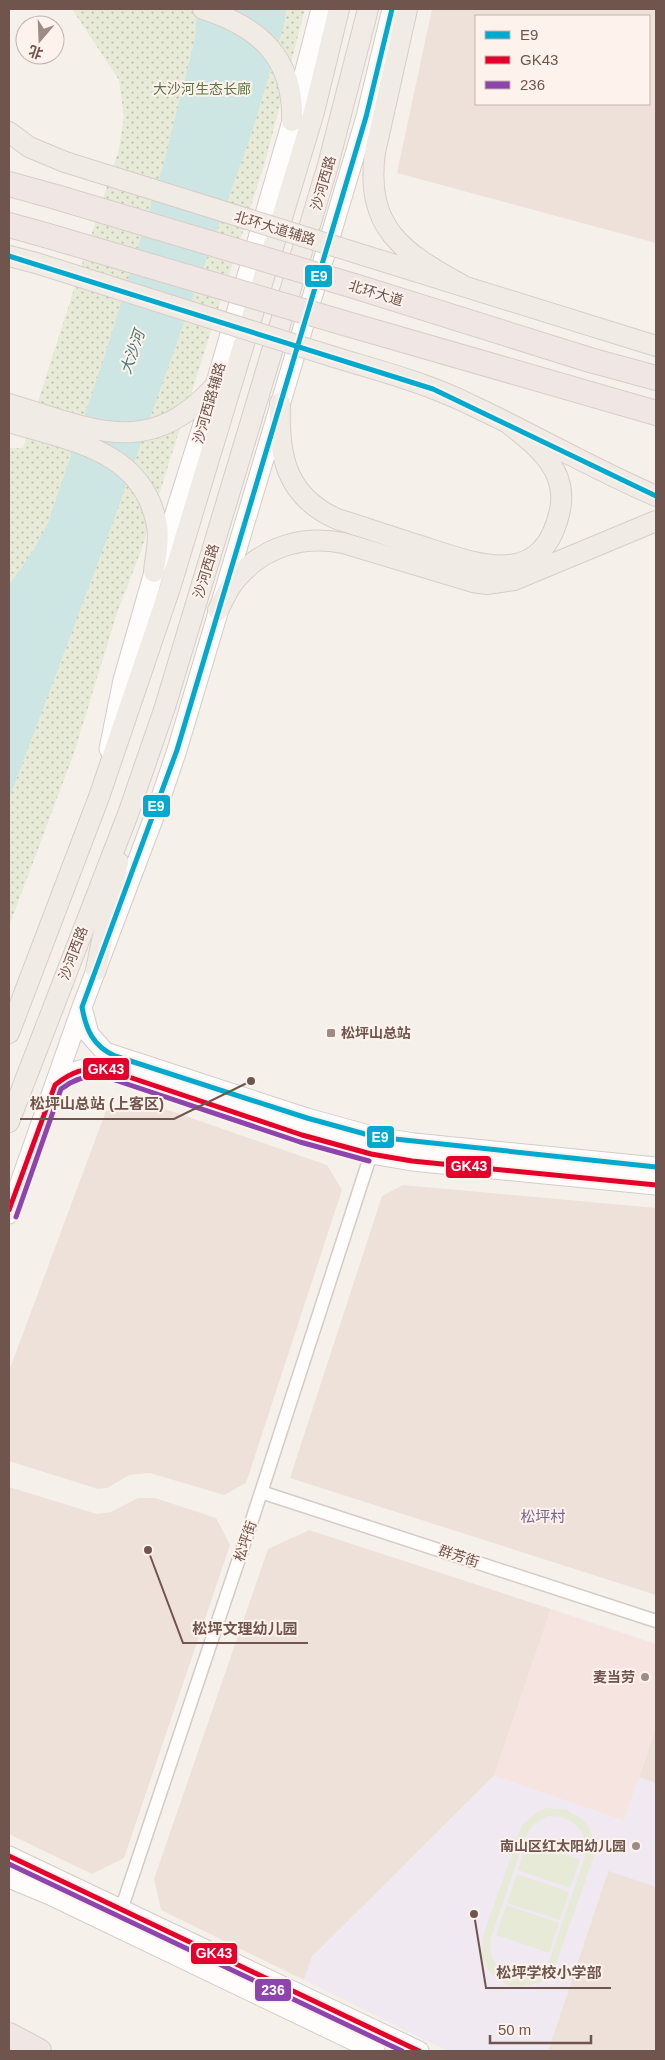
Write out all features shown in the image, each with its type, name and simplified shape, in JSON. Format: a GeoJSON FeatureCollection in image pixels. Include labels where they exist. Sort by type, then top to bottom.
{"type":"FeatureCollection","features":[{"type":"Feature","properties":{"kind":"highway","name":"北环大道"},"geometry":{"type":"LineString","coordinates":[[9,184],[354,286],[590,360],[656,378]]}},
{"type":"Feature","properties":{"kind":"highway"},"geometry":{"type":"LineString","coordinates":[[9,225],[656,414]]}},
{"type":"Feature","properties":{"kind":"highway"},"geometry":{"type":"LineString","coordinates":[[9,2035],[38,2051]]}},
{"type":"Feature","properties":{"kind":"main road"},"geometry":{"type":"LineString","coordinates":[[203,9],[238,21],[263,40],[282,65],[291,92],[292,121]]}},
{"type":"Feature","properties":{"kind":"main road","name":"沙河西路辅路"},"geometry":{"type":"LineString","coordinates":[[99,797],[121,689],[154,572],[167,538],[215,386],[292,121],[321,9]]}},
{"type":"Feature","properties":{"kind":"main road","name":"沙河西路"},"geometry":{"type":"LineString","coordinates":[[9,1033],[99,797],[189,527],[314,112],[339,9]]}},
{"type":"Feature","properties":{"kind":"main road","name":"沙河西路"},"geometry":{"type":"LineString","coordinates":[[9,1122],[128,814],[183,649],[328,165],[368,9]]}},
{"type":"Feature","properties":{"kind":"main road"},"geometry":{"type":"LineString","coordinates":[[10,1209],[82,1007],[168,777],[366,117],[392,9]]}},
{"type":"Feature","properties":{"kind":"main road"},"geometry":{"type":"LineString","coordinates":[[407,9],[374,152],[372,172],[374,194],[379,213],[400,246],[414,258],[462,285]]}},
{"type":"Feature","properties":{"kind":"main road"},"geometry":{"type":"LineString","coordinates":[[9,132],[29,147],[65,162]]}},
{"type":"Feature","properties":{"kind":"main road","name":"北环大道辅路"},"geometry":{"type":"LineString","coordinates":[[9,145],[656,346]]}},
{"type":"Feature","properties":{"kind":"main road"},"geometry":{"type":"LineString","coordinates":[[9,257],[36,263],[433,388],[609,475],[656,496]]}},
{"type":"Feature","properties":{"kind":"main road"},"geometry":{"type":"LineString","coordinates":[[9,404],[98,430],[124,434],[150,430],[174,421],[190,411],[215,386]]}},
{"type":"Feature","properties":{"kind":"main road"},"geometry":{"type":"LineString","coordinates":[[280,403],[281,448],[286,466],[295,485],[308,500],[321,511],[474,573],[487,584],[514,580],[656,521]]}},
{"type":"Feature","properties":{"kind":"main road"},"geometry":{"type":"LineString","coordinates":[[9,422],[100,451],[122,464],[144,491],[151,503],[158,527],[154,572]]}},
{"type":"Feature","properties":{"kind":"main road"},"geometry":{"type":"LineString","coordinates":[[218,610],[236,578],[257,559],[296,542],[327,540],[474,573],[526,560],[536,554],[549,539],[558,519],[562,498],[560,479],[545,454],[509,424]]}},
{"type":"Feature","properties":{"kind":"main road"},"geometry":{"type":"LineString","coordinates":[[96,970],[128,814]]}},
{"type":"Feature","properties":{"kind":"main road"},"geometry":{"type":"LineString","coordinates":[[82,1007],[89,1034],[105,1052],[307,1118],[376,1137],[656,1167]]}},
{"type":"Feature","properties":{"kind":"main road"},"geometry":{"type":"LineString","coordinates":[[55,1085],[79,1069],[93,1067],[105,1069],[302,1135],[371,1154],[412,1160],[656,1185]]}},
{"type":"Feature","properties":{"kind":"main road"},"geometry":{"type":"LineString","coordinates":[[9,1856],[419,2051]]}},
{"type":"Feature","properties":{"kind":"main road"},"geometry":{"type":"LineString","coordinates":[[9,1878],[375,2051]]}},
{"type":"Feature","properties":{"kind":"street","name":"松坪街"},"geometry":{"type":"LineString","coordinates":[[115,1927],[261,1492],[371,1154]]}},
{"type":"Feature","properties":{"kind":"street","name":"群芳街"},"geometry":{"type":"LineString","coordinates":[[261,1492],[656,1621]]}},
{"type":"Feature","properties":{"kind":"shaded area"},"geometry":{"type":"Polygon","coordinates":[[[432,9],[656,9],[656,243],[397,173],[432,9]]]}},
{"type":"Feature","properties":{"kind":"shaded area"},"geometry":{"type":"Polygon","coordinates":[[[142,1101],[327,1165],[342,1190],[246,1483],[224,1495],[150,1473],[129,1475],[107,1488],[98,1489],[9,1461],[9,1371],[106,1111],[142,1101]]]}},
{"type":"Feature","properties":{"kind":"shaded area"},"geometry":{"type":"Polygon","coordinates":[[[403,1185],[656,1208],[656,1595],[290,1478],[382,1196],[403,1185]]]}},
{"type":"Feature","properties":{"kind":"shaded area"},"geometry":{"type":"Polygon","coordinates":[[[9,1487],[97,1514],[111,1512],[138,1498],[155,1498],[216,1518],[230,1545],[124,1858],[92,1874],[9,1834],[9,1487]]]}},
{"type":"Feature","properties":{"kind":"shaded area"},"geometry":{"type":"Polygon","coordinates":[[[309,1530],[551,1609],[494,1776],[312,1957],[304,1980],[161,1910],[154,1879],[268,1549],[309,1530]]]}},
{"type":"Feature","properties":{"kind":"shaded area"},"geometry":{"type":"Polygon","coordinates":[[[551,1609],[656,1644],[656,1727],[624,1821],[494,1776],[551,1609]]]}},
{"type":"Feature","properties":{"kind":"shaded area"},"geometry":{"type":"Polygon","coordinates":[[[656,1727],[656,2051],[548,2051],[656,1727]]]}},
{"type":"Feature","properties":{"kind":"shaded area"},"geometry":{"type":"Polygon","coordinates":[[[494,1776],[624,1821],[639,1777],[656,1783],[656,1887],[608,1871],[548,2051],[447,2051],[304,1980],[312,1957],[494,1776]]]}},
{"type":"Feature","properties":{"kind":"green space","name":"大沙河生态长廊"},"geometry":{"type":"Polygon","coordinates":[[[72,9],[305,9],[265,162],[141,551],[118,610],[73,756],[9,926],[9,448],[23,448],[119,149],[124,117],[119,80],[72,9]]]}},
{"type":"Feature","properties":{"kind":"green space"},"geometry":{"type":"Polygon","coordinates":[[[547,1808],[567,1810],[585,1821],[594,1839],[593,1859],[554,1970],[539,1983],[519,1987],[509,1986],[491,1974],[486,1966],[482,1956],[483,1936],[522,1825],[537,1812],[547,1808]],[[548,1816],[534,1824],[525,1837],[491,1938],[490,1950],[494,1961],[508,1975],[518,1978],[528,1978],[548,1965],[585,1857],[585,1840],[578,1827],[572,1822],[557,1816],[548,1816]]]}},
{"type":"Feature","properties":{"kind":"green space"},"geometry":{"type":"Polygon","coordinates":[[[527,1842],[580,1860],[570,1888],[518,1870],[527,1842]]]}},
{"type":"Feature","properties":{"kind":"green space"},"geometry":{"type":"Polygon","coordinates":[[[517,1874],[569,1892],[560,1920],[507,1903],[517,1874]]]}},
{"type":"Feature","properties":{"kind":"green space"},"geometry":{"type":"Polygon","coordinates":[[[506,1905],[559,1923],[549,1953],[496,1935],[506,1905]]]}},
{"type":"Feature","properties":{"kind":"water","name":"大沙河"},"geometry":{"type":"Polygon","coordinates":[[[197,9],[286,9],[285,21],[252,132],[109,533],[9,799],[9,585],[33,551],[48,523],[104,358],[163,166],[195,39],[197,9]]]}},
{"type":"Feature","properties":{"kind":"transit line","name":"E9"},"geometry":{"type":"LineString","coordinates":[[392,9],[366,117],[177,750],[82,1007],[88,1030],[96,1042],[107,1052],[115,1056],[307,1118],[376,1137],[656,1167]]}},
{"type":"Feature","properties":{"kind":"transit line","name":"E9"},"geometry":{"type":"LineString","coordinates":[[9,256],[433,389],[656,496]]}},
{"type":"Feature","properties":{"kind":"transit line","name":"GK43"},"geometry":{"type":"LineString","coordinates":[[9,1210],[55,1085],[73,1074],[91,1069],[105,1069],[302,1135],[371,1154],[412,1161],[656,1185]]}},
{"type":"Feature","properties":{"kind":"transit line","name":"236"},"geometry":{"type":"LineString","coordinates":[[16,1217],[61,1089],[76,1080],[92,1076],[103,1076],[300,1142],[369,1161]]}},
{"type":"Feature","properties":{"kind":"transit line","name":"GK43"},"geometry":{"type":"LineString","coordinates":[[9,1856],[419,2051]]}},
{"type":"Feature","properties":{"kind":"transit line","name":"236"},"geometry":{"type":"LineString","coordinates":[[9,1864],[402,2051]]}},
{"type":"Feature","properties":{"kind":"place","name":"松坪山总站"},"geometry":{"type":"Point","coordinates":[331,1033]}},
{"type":"Feature","properties":{"kind":"place","name":"松坪山总站 (上客区)"},"geometry":{"type":"Point","coordinates":[251,1081]}},
{"type":"Feature","properties":{"kind":"place","name":"松坪文理幼儿园"},"geometry":{"type":"Point","coordinates":[148,1550]}},
{"type":"Feature","properties":{"kind":"place","name":"麦当劳"},"geometry":{"type":"Point","coordinates":[645,1677]}},
{"type":"Feature","properties":{"kind":"place","name":"南山区红太阳幼儿园"},"geometry":{"type":"Point","coordinates":[636,1846]}},
{"type":"Feature","properties":{"kind":"place","name":"松坪学校小学部"},"geometry":{"type":"Point","coordinates":[474,1914]}},
{"type":"Feature","properties":{"kind":"district","name":"松坪村"},"geometry":{"type":"Point","coordinates":[543,1516]}}]}
